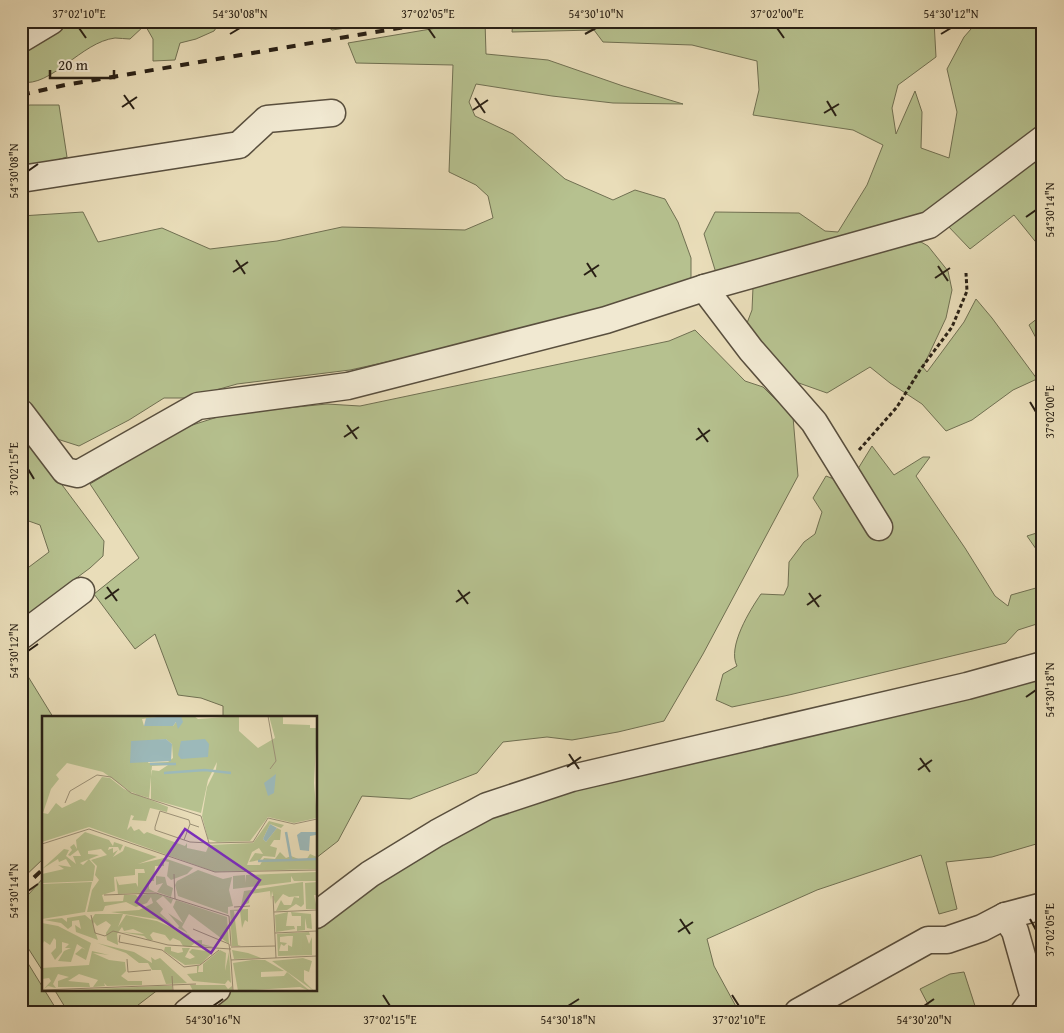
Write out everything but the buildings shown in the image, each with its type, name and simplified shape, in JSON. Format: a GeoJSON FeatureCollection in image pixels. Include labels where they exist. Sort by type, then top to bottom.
{"type":"FeatureCollection","features":[{"type":"Feature","properties":{"kind":"lane"},"geometry":{"type":"LineString","coordinates":[[21,38],[51,21]]}},
{"type":"Feature","properties":{"kind":"lane"},"geometry":{"type":"LineString","coordinates":[[21,179],[238,145],[267,119],[332,113]]}},
{"type":"Feature","properties":{"kind":"lane"},"geometry":{"type":"LineString","coordinates":[[21,413],[65,471],[78,474],[198,406],[348,386],[606,320],[704,288],[929,225],[1043,139]]}},
{"type":"Feature","properties":{"kind":"lane"},"geometry":{"type":"LineString","coordinates":[[704,288],[751,350],[814,422],[879,527]]}},
{"type":"Feature","properties":{"kind":"lane"},"geometry":{"type":"LineString","coordinates":[[21,636],[81,591]]}},
{"type":"Feature","properties":{"kind":"lane"},"geometry":{"type":"LineString","coordinates":[[318,913],[370,874],[437,833],[487,806],[572,778],[967,686],[1043,665]]}},
{"type":"Feature","properties":{"kind":"lane"},"geometry":{"type":"LineString","coordinates":[[798,1012],[928,940],[947,940],[982,928],[1005,916],[1043,906]]}},
{"type":"Feature","properties":{"kind":"lane"},"geometry":{"type":"LineString","coordinates":[[1005,916],[1016,931],[1034,998],[1024,1012]]}},
{"type":"Feature","properties":{"kind":"lane"},"geometry":{"type":"LineString","coordinates":[[187,1012],[216,990]]}},
{"type":"Feature","properties":{"kind":"path"},"geometry":{"type":"LineString","coordinates":[[843,470],[897,407],[920,370],[952,327],[967,291],[966,273]]}},
{"type":"Feature","properties":{"kind":"green space"},"geometry":{"type":"Polygon","coordinates":[[[61,21],[221,21],[214,31],[196,39],[180,43],[175,60],[153,61],[153,39],[145,25],[130,39],[115,38],[102,41],[44,78],[32,82],[21,82],[21,46],[61,21]]]}},
{"type":"Feature","properties":{"kind":"green space"},"geometry":{"type":"Polygon","coordinates":[[[320,21],[395,21],[332,30],[320,21]]]}},
{"type":"Feature","properties":{"kind":"green space"},"geometry":{"type":"Polygon","coordinates":[[[485,21],[486,54],[548,60],[683,104],[613,103],[476,84],[469,102],[475,116],[513,134],[565,179],[613,200],[635,190],[665,199],[678,222],[691,258],[691,281],[600,315],[350,370],[237,384],[188,398],[164,398],[129,420],[79,446],[54,438],[21,396],[21,216],[83,212],[98,242],[162,228],[210,249],[277,241],[342,227],[465,230],[493,218],[488,196],[476,185],[449,172],[453,65],[356,63],[348,43],[485,21]]]}},
{"type":"Feature","properties":{"kind":"green space"},"geometry":{"type":"Polygon","coordinates":[[[513,21],[934,21],[936,57],[898,85],[892,108],[896,134],[915,91],[922,112],[921,148],[949,158],[957,112],[947,69],[964,37],[978,21],[1043,21],[1043,129],[931,210],[909,220],[716,273],[704,234],[715,212],[799,213],[825,231],[838,232],[867,185],[883,145],[853,130],[753,115],[759,90],[757,61],[692,45],[603,42],[594,30],[512,32],[513,21]]]}},
{"type":"Feature","properties":{"kind":"green space"},"geometry":{"type":"Polygon","coordinates":[[[30,105],[59,105],[67,157],[37,166],[21,168],[21,107],[30,105]]]}},
{"type":"Feature","properties":{"kind":"green space"},"geometry":{"type":"Polygon","coordinates":[[[1043,152],[1043,251],[1014,215],[970,249],[947,225],[1043,152]]]}},
{"type":"Feature","properties":{"kind":"green space"},"geometry":{"type":"Polygon","coordinates":[[[921,242],[928,246],[948,271],[952,290],[946,318],[923,367],[927,372],[964,322],[976,299],[1037,379],[1013,390],[972,420],[946,431],[922,404],[870,367],[827,393],[796,382],[766,356],[747,323],[752,310],[753,287],[899,245],[921,242]]]}},
{"type":"Feature","properties":{"kind":"green space"},"geometry":{"type":"Polygon","coordinates":[[[1043,314],[1043,351],[1029,325],[1043,314]]]}},
{"type":"Feature","properties":{"kind":"green space"},"geometry":{"type":"Polygon","coordinates":[[[695,330],[745,381],[763,387],[793,417],[798,476],[703,654],[664,721],[572,740],[547,737],[503,742],[477,773],[410,799],[362,796],[338,841],[318,856],[318,716],[223,716],[223,706],[201,698],[178,695],[155,634],[135,649],[94,594],[139,558],[90,484],[183,428],[227,414],[327,404],[360,406],[669,341],[695,330]]]}},
{"type":"Feature","properties":{"kind":"green space"},"geometry":{"type":"Polygon","coordinates":[[[21,430],[104,541],[103,556],[90,568],[21,619],[21,573],[49,552],[40,525],[23,519],[21,521],[21,430]]]}},
{"type":"Feature","properties":{"kind":"green space"},"geometry":{"type":"Polygon","coordinates":[[[872,446],[894,475],[923,457],[930,457],[916,476],[995,596],[1008,606],[1011,595],[1043,586],[1043,622],[1018,630],[1006,643],[789,695],[732,707],[716,700],[723,674],[737,666],[735,649],[737,639],[751,609],[761,594],[784,595],[788,586],[789,562],[804,542],[815,534],[822,512],[813,498],[826,476],[839,481],[856,472],[872,446]]]}},
{"type":"Feature","properties":{"kind":"green space"},"geometry":{"type":"Polygon","coordinates":[[[1043,531],[1043,559],[1027,536],[1043,531]]]}},
{"type":"Feature","properties":{"kind":"green space"},"geometry":{"type":"Polygon","coordinates":[[[21,665],[52,716],[42,716],[42,860],[21,880],[21,665]]]}},
{"type":"Feature","properties":{"kind":"green space"},"geometry":{"type":"Polygon","coordinates":[[[1043,676],[1043,842],[992,857],[946,862],[957,909],[939,914],[921,855],[817,890],[707,939],[714,966],[739,1012],[203,1012],[233,990],[318,990],[318,928],[417,857],[490,814],[574,787],[1043,676]]]}},
{"type":"Feature","properties":{"kind":"green space"},"geometry":{"type":"Polygon","coordinates":[[[42,879],[42,970],[21,937],[21,903],[42,879]]]}},
{"type":"Feature","properties":{"kind":"green space"},"geometry":{"type":"Polygon","coordinates":[[[21,952],[42,986],[42,990],[44,990],[58,1012],[21,1012],[21,952]]]}},
{"type":"Feature","properties":{"kind":"green space"},"geometry":{"type":"Polygon","coordinates":[[[964,972],[977,1012],[932,1012],[920,989],[950,974],[964,972]]]}},
{"type":"Feature","properties":{"kind":"green space"},"geometry":{"type":"Polygon","coordinates":[[[55,990],[158,990],[129,1012],[68,1012],[55,990]]]}},
{"type":"Feature","properties":{"kind":"railway"},"geometry":{"type":"LineString","coordinates":[[21,95],[65,85],[440,21]]}},
{"type":"Feature","properties":{"kind":"railway"},"geometry":{"type":"LineString","coordinates":[[21,890],[42,870]]}}]}
